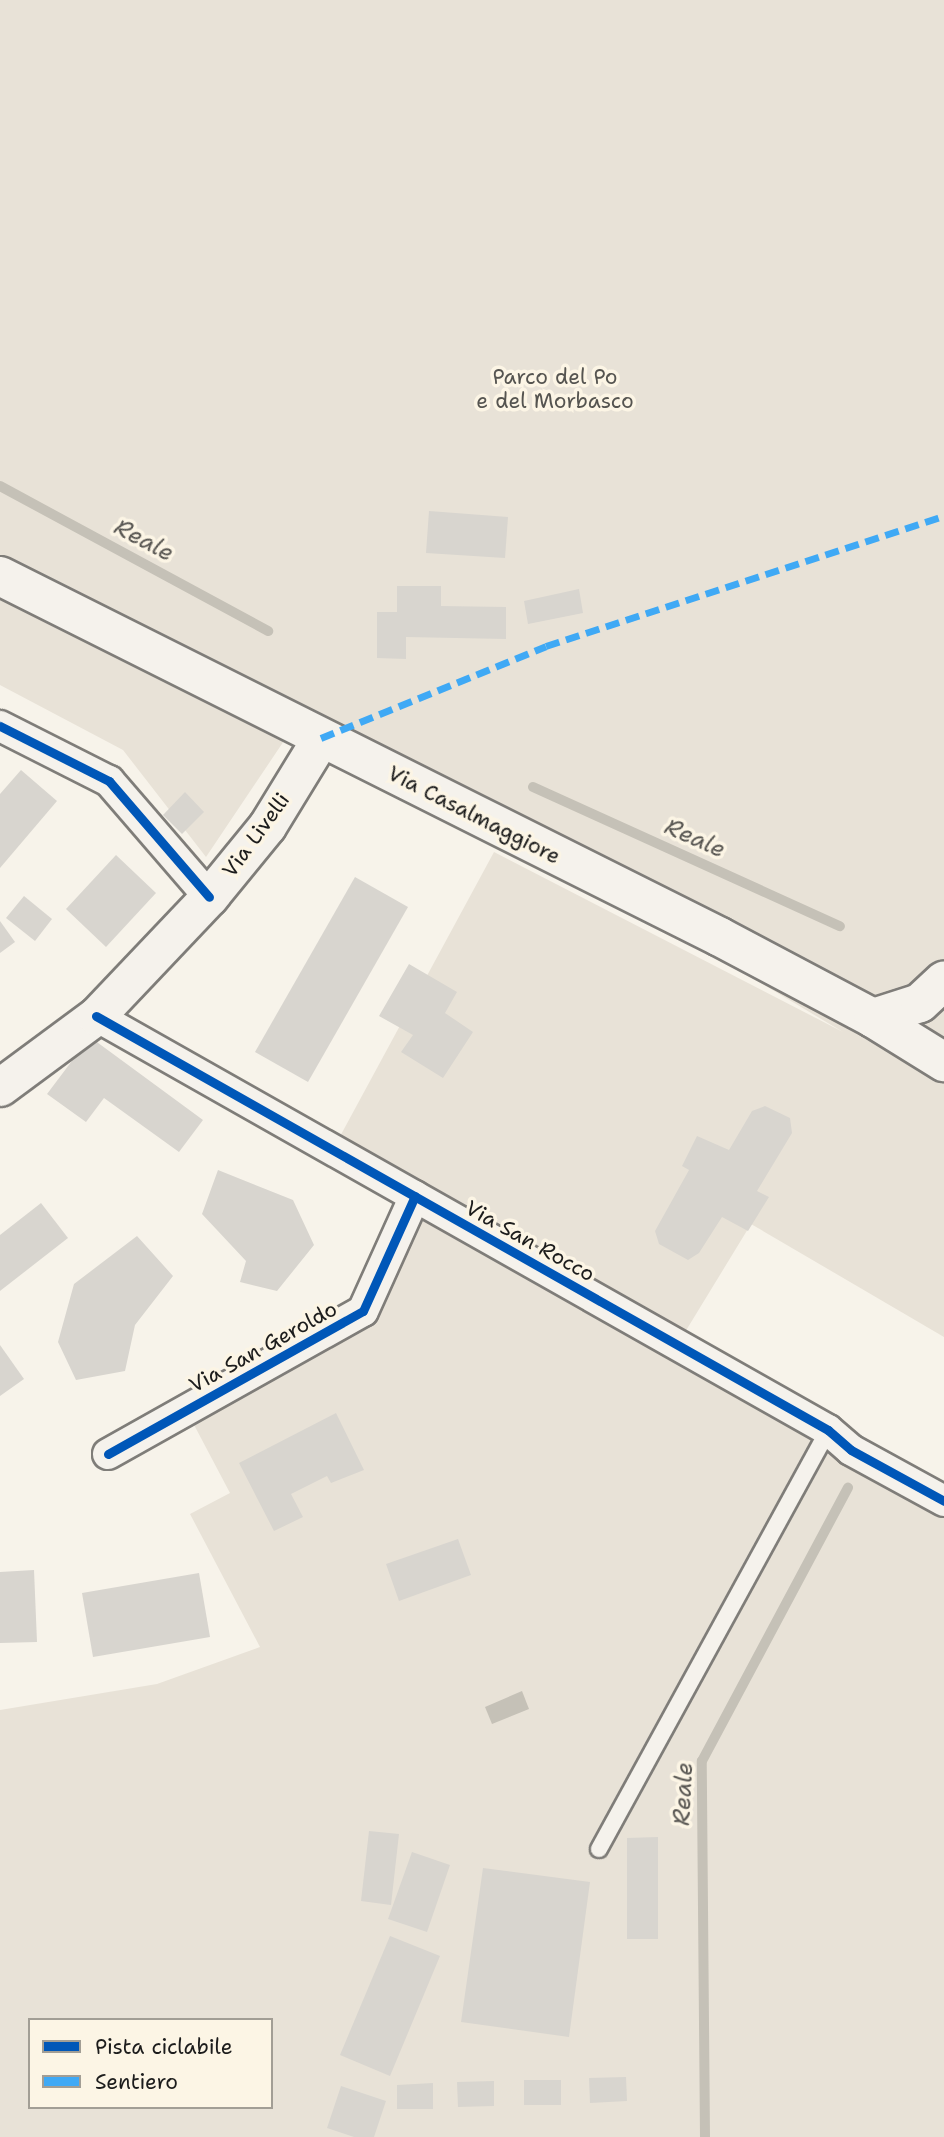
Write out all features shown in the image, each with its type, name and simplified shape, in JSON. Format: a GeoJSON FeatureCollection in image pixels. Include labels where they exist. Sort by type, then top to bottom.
{"type":"FeatureCollection","features":[{"type":"Feature","properties":{"kind":"main road","name":"Via Casalmaggiore"},"geometry":{"type":"LineString","coordinates":[[0,576],[873,1018],[944,1062]]}},
{"type":"Feature","properties":{"kind":"main road"},"geometry":{"type":"LineString","coordinates":[[873,1018],[920,1003],[944,981]]}},
{"type":"Feature","properties":{"kind":"street"},"geometry":{"type":"LineString","coordinates":[[0,726],[109,780],[209,897]]}},
{"type":"Feature","properties":{"kind":"street","name":"Via Livelli"},"geometry":{"type":"LineString","coordinates":[[96,1016],[209,897],[267,826],[321,738]]}},
{"type":"Feature","properties":{"kind":"street"},"geometry":{"type":"LineString","coordinates":[[0,1087],[96,1016]]}},
{"type":"Feature","properties":{"kind":"street","name":"Via San Rocco"},"geometry":{"type":"LineString","coordinates":[[96,1016],[828,1430],[851,1450],[944,1501]]}},
{"type":"Feature","properties":{"kind":"street","name":"Via San Geroldo"},"geometry":{"type":"LineString","coordinates":[[108,1454],[363,1311],[415,1196]]}},
{"type":"Feature","properties":{"kind":"lane"},"geometry":{"type":"LineString","coordinates":[[599,1849],[828,1430]]}},
{"type":"Feature","properties":{"kind":"green space","name":"Parco del Po e del Morbasco"},"geometry":{"type":"Polygon","coordinates":[[[0,0],[944,0],[944,1337],[751,1224],[679,1342],[944,1495],[944,2137],[0,2137],[0,1710],[157,1684],[260,1647],[190,1514],[230,1493],[183,1404],[362,1311],[414,1196],[331,1153],[494,852],[843,1032],[511,834],[300,717],[206,857],[123,750],[0,685],[0,0]]]}},
{"type":"Feature","properties":{"kind":"shaded area"},"geometry":{"type":"Polygon","coordinates":[[[522,1691],[529,1709],[492,1724],[485,1707],[522,1691]]]}},
{"type":"Feature","properties":{"kind":"building"},"geometry":{"type":"Polygon","coordinates":[[[429,511],[508,517],[505,558],[426,553],[429,511]]]}},
{"type":"Feature","properties":{"kind":"building"},"geometry":{"type":"Polygon","coordinates":[[[397,586],[441,586],[441,606],[506,607],[506,639],[406,637],[406,659],[377,658],[377,612],[397,612],[397,586]]]}},
{"type":"Feature","properties":{"kind":"building"},"geometry":{"type":"Polygon","coordinates":[[[579,589],[583,613],[528,624],[524,601],[579,589]]]}},
{"type":"Feature","properties":{"kind":"building"},"geometry":{"type":"Polygon","coordinates":[[[21,770],[57,801],[0,868],[0,794],[21,770]]]}},
{"type":"Feature","properties":{"kind":"building"},"geometry":{"type":"Polygon","coordinates":[[[185,792],[204,812],[182,834],[163,815],[185,792]]]}},
{"type":"Feature","properties":{"kind":"building"},"geometry":{"type":"Polygon","coordinates":[[[116,855],[156,893],[106,947],[66,909],[116,855]]]}},
{"type":"Feature","properties":{"kind":"building"},"geometry":{"type":"Polygon","coordinates":[[[355,877],[408,907],[308,1082],[255,1052],[355,877]]]}},
{"type":"Feature","properties":{"kind":"building"},"geometry":{"type":"Polygon","coordinates":[[[24,896],[52,919],[35,941],[6,918],[24,896]]]}},
{"type":"Feature","properties":{"kind":"building"},"geometry":{"type":"Polygon","coordinates":[[[0,921],[15,942],[0,953],[0,921]]]}},
{"type":"Feature","properties":{"kind":"building"},"geometry":{"type":"Polygon","coordinates":[[[409,964],[457,992],[445,1013],[473,1032],[443,1078],[401,1052],[413,1035],[379,1016],[409,964]]]}},
{"type":"Feature","properties":{"kind":"building"},"geometry":{"type":"Polygon","coordinates":[[[90,1037],[203,1120],[179,1152],[104,1098],[86,1122],[47,1094],[90,1037]]]}},
{"type":"Feature","properties":{"kind":"building"},"geometry":{"type":"Polygon","coordinates":[[[765,1106],[790,1118],[792,1133],[757,1191],[769,1197],[748,1231],[722,1217],[699,1253],[688,1260],[659,1244],[655,1231],[689,1170],[682,1166],[697,1136],[729,1150],[752,1111],[765,1106]]]}},
{"type":"Feature","properties":{"kind":"building"},"geometry":{"type":"Polygon","coordinates":[[[218,1170],[293,1200],[314,1245],[277,1291],[240,1282],[246,1261],[202,1214],[218,1170]]]}},
{"type":"Feature","properties":{"kind":"building"},"geometry":{"type":"Polygon","coordinates":[[[41,1203],[68,1238],[0,1291],[0,1235],[41,1203]]]}},
{"type":"Feature","properties":{"kind":"building"},"geometry":{"type":"Polygon","coordinates":[[[137,1236],[173,1276],[135,1325],[125,1371],[76,1380],[58,1342],[74,1284],[137,1236]]]}},
{"type":"Feature","properties":{"kind":"building"},"geometry":{"type":"Polygon","coordinates":[[[0,1345],[24,1379],[0,1396],[0,1345]]]}},
{"type":"Feature","properties":{"kind":"building"},"geometry":{"type":"Polygon","coordinates":[[[336,1413],[364,1470],[331,1483],[327,1476],[291,1494],[303,1517],[274,1531],[239,1463],[336,1413]]]}},
{"type":"Feature","properties":{"kind":"building"},"geometry":{"type":"Polygon","coordinates":[[[458,1539],[471,1575],[399,1601],[386,1564],[458,1539]]]}},
{"type":"Feature","properties":{"kind":"building"},"geometry":{"type":"Polygon","coordinates":[[[34,1570],[37,1642],[0,1643],[0,1572],[34,1570]]]}},
{"type":"Feature","properties":{"kind":"building"},"geometry":{"type":"Polygon","coordinates":[[[199,1573],[210,1637],[93,1657],[82,1593],[199,1573]]]}},
{"type":"Feature","properties":{"kind":"building"},"geometry":{"type":"Polygon","coordinates":[[[369,1831],[399,1834],[391,1905],[361,1901],[369,1831]]]}},
{"type":"Feature","properties":{"kind":"building"},"geometry":{"type":"Polygon","coordinates":[[[658,1837],[658,1939],[627,1939],[627,1838],[658,1837]]]}},
{"type":"Feature","properties":{"kind":"building"},"geometry":{"type":"Polygon","coordinates":[[[412,1852],[450,1865],[427,1932],[388,1919],[412,1852]]]}},
{"type":"Feature","properties":{"kind":"building"},"geometry":{"type":"Polygon","coordinates":[[[483,1868],[590,1882],[569,2037],[461,2022],[483,1868]]]}},
{"type":"Feature","properties":{"kind":"building"},"geometry":{"type":"Polygon","coordinates":[[[390,1936],[440,1956],[390,2076],[340,2055],[390,1936]]]}},
{"type":"Feature","properties":{"kind":"building"},"geometry":{"type":"Polygon","coordinates":[[[626,2077],[627,2101],[590,2103],[589,2078],[626,2077]]]}},
{"type":"Feature","properties":{"kind":"building"},"geometry":{"type":"Polygon","coordinates":[[[524,2080],[561,2080],[561,2105],[524,2105],[524,2080]]]}},
{"type":"Feature","properties":{"kind":"building"},"geometry":{"type":"Polygon","coordinates":[[[494,2081],[494,2106],[458,2107],[457,2082],[494,2081]]]}},
{"type":"Feature","properties":{"kind":"building"},"geometry":{"type":"Polygon","coordinates":[[[433,2083],[433,2109],[397,2109],[397,2085],[433,2083]]]}},
{"type":"Feature","properties":{"kind":"building"},"geometry":{"type":"Polygon","coordinates":[[[341,2086],[386,2101],[374,2137],[354,2137],[327,2128],[341,2086]]]}},
{"type":"Feature","properties":{"kind":"waterway","name":"Reale"},"geometry":{"type":"LineString","coordinates":[[0,486],[268,631]]}},
{"type":"Feature","properties":{"kind":"waterway","name":"Reale"},"geometry":{"type":"LineString","coordinates":[[533,787],[840,926]]}},
{"type":"Feature","properties":{"kind":"waterway","name":"Reale"},"geometry":{"type":"LineString","coordinates":[[705,2137],[702,1761],[848,1487]]}},
{"type":"Feature","properties":{"kind":"marked path"},"geometry":{"type":"LineString","coordinates":[[321,738],[546,646],[944,516]]}},
{"type":"Feature","properties":{"kind":"cycle path"},"geometry":{"type":"LineString","coordinates":[[0,726],[109,781],[209,897]]}},
{"type":"Feature","properties":{"kind":"cycle path"},"geometry":{"type":"LineString","coordinates":[[96,1016],[828,1430],[851,1450],[944,1501]]}},
{"type":"Feature","properties":{"kind":"cycle path"},"geometry":{"type":"LineString","coordinates":[[108,1454],[363,1311],[415,1196]]}}]}
